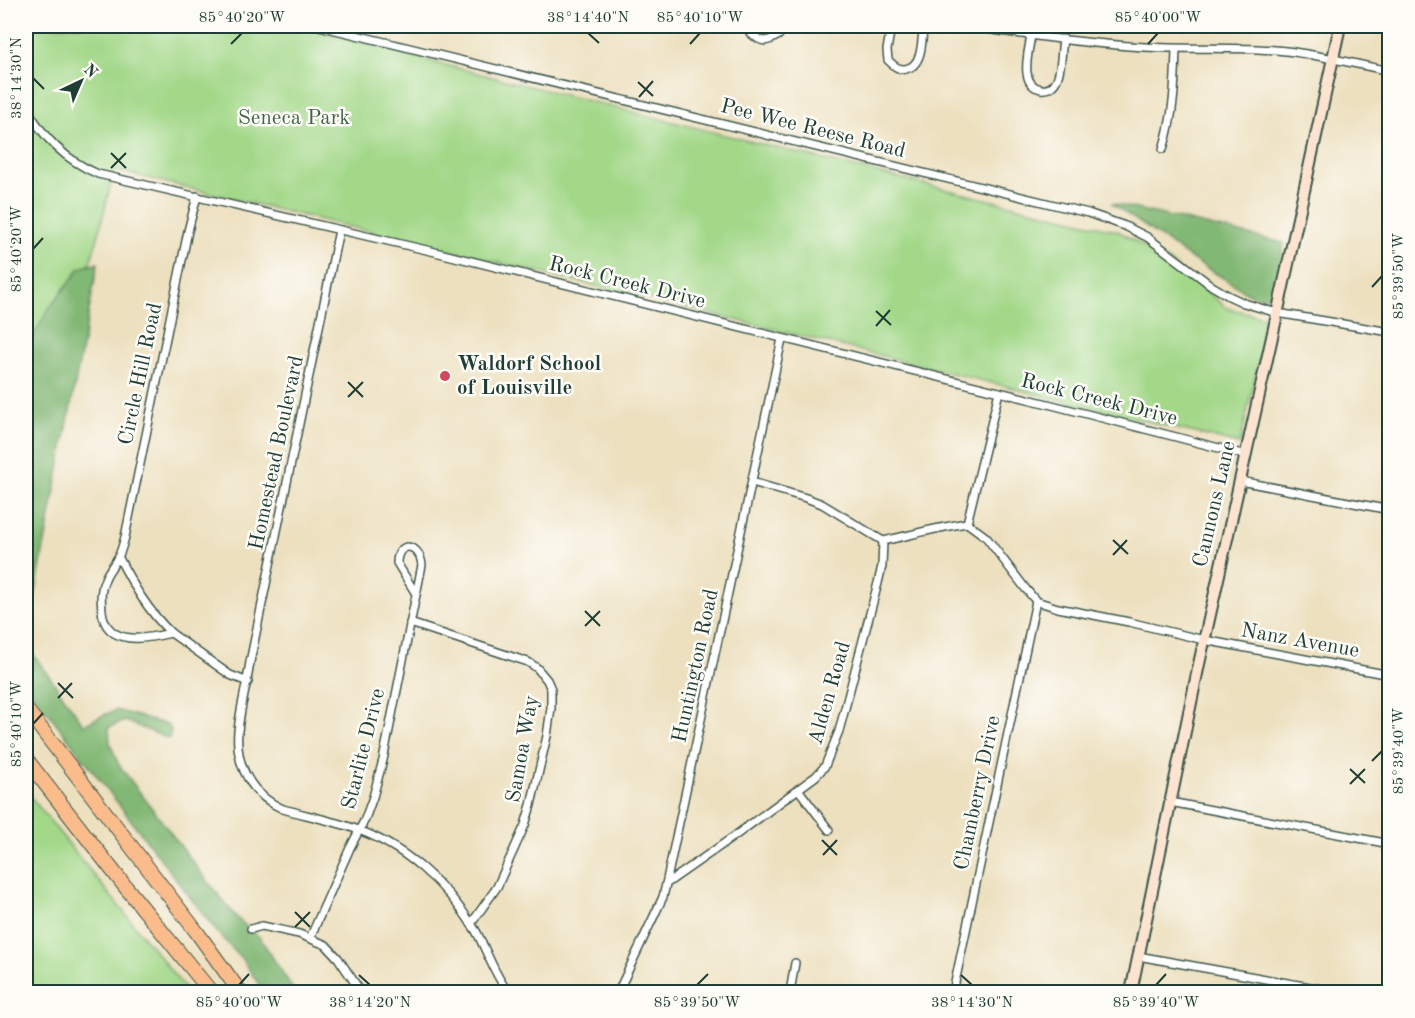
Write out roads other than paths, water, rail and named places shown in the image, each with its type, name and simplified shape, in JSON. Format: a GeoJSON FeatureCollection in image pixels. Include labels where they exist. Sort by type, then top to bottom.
{"type":"FeatureCollection","features":[{"type":"Feature","properties":{"kind":"highway"},"geometry":{"type":"LineString","coordinates":[[26,710],[196,931],[240,993]]}},
{"type":"Feature","properties":{"kind":"highway"},"geometry":{"type":"LineString","coordinates":[[26,759],[211,993]]}},
{"type":"Feature","properties":{"kind":"main road","name":"Cannons Lane"},"geometry":{"type":"LineString","coordinates":[[1131,993],[1204,640],[1340,26]]}},
{"type":"Feature","properties":{"kind":"street","name":"Pee Wee Reese Road"},"geometry":{"type":"LineString","coordinates":[[319,26],[1088,213],[1125,226],[1147,237],[1212,286],[1244,303],[1277,313],[1389,331]]}},
{"type":"Feature","properties":{"kind":"street"},"geometry":{"type":"LineString","coordinates":[[748,26],[750,33],[758,40],[769,41],[779,35],[782,26]]}},
{"type":"Feature","properties":{"kind":"street"},"geometry":{"type":"LineString","coordinates":[[891,26],[887,50],[888,60],[897,68],[904,69],[914,65],[918,60],[923,26]]}},
{"type":"Feature","properties":{"kind":"street"},"geometry":{"type":"LineString","coordinates":[[964,26],[1103,44],[1176,49],[1275,51],[1332,59],[1389,71]]}},
{"type":"Feature","properties":{"kind":"street"},"geometry":{"type":"LineString","coordinates":[[1031,35],[1026,71],[1031,84],[1039,88],[1047,89],[1057,79],[1063,39]]}},
{"type":"Feature","properties":{"kind":"street"},"geometry":{"type":"LineString","coordinates":[[1163,149],[1173,112],[1176,49]]}},
{"type":"Feature","properties":{"kind":"street","name":"Rock Creek Drive"},"geometry":{"type":"LineString","coordinates":[[26,106],[34,121],[61,152],[80,166],[98,174],[431,251],[1246,455]]}},
{"type":"Feature","properties":{"kind":"street","name":"Circle Hill Road"},"geometry":{"type":"LineString","coordinates":[[171,633],[150,638],[123,638],[115,634],[103,616],[100,595],[111,567],[119,558],[125,537],[197,196]]}},
{"type":"Feature","properties":{"kind":"street","name":"Homestead Boulevard"},"geometry":{"type":"LineString","coordinates":[[248,682],[339,230]]}},
{"type":"Feature","properties":{"kind":"street","name":"Huntington Road"},"geometry":{"type":"LineString","coordinates":[[618,993],[663,897],[782,339]]}},
{"type":"Feature","properties":{"kind":"street"},"geometry":{"type":"LineString","coordinates":[[967,523],[999,392]]}},
{"type":"Feature","properties":{"kind":"street"},"geometry":{"type":"LineString","coordinates":[[1240,481],[1389,510]]}},
{"type":"Feature","properties":{"kind":"street"},"geometry":{"type":"LineString","coordinates":[[752,482],[822,504],[883,541],[942,526],[967,523],[986,537],[1036,601]]}},
{"type":"Feature","properties":{"kind":"street","name":"Alden Road"},"geometry":{"type":"LineString","coordinates":[[666,884],[816,776],[825,766],[839,731],[878,583],[882,566],[883,541]]}},
{"type":"Feature","properties":{"kind":"street","name":"Starlite Drive"},"geometry":{"type":"LineString","coordinates":[[310,938],[369,808],[378,780],[422,565],[421,556],[414,548],[406,547],[399,554],[397,563],[416,594]]}},
{"type":"Feature","properties":{"kind":"street"},"geometry":{"type":"LineString","coordinates":[[119,558],[147,606],[171,633],[230,675],[248,682],[237,733],[238,752],[243,770],[253,787],[266,800],[283,809],[359,831],[397,850],[423,868],[451,897],[471,924],[508,993]]}},
{"type":"Feature","properties":{"kind":"street","name":"Nanz Avenue"},"geometry":{"type":"LineString","coordinates":[[1036,601],[1058,608],[1204,640],[1389,675]]}},
{"type":"Feature","properties":{"kind":"street","name":"Chamberry Drive"},"geometry":{"type":"LineString","coordinates":[[953,993],[1036,601]]}},
{"type":"Feature","properties":{"kind":"street","name":"Samoa Way"},"geometry":{"type":"LineString","coordinates":[[410,623],[528,662],[547,680],[551,689],[547,736],[525,825],[497,887],[471,924]]}},
{"type":"Feature","properties":{"kind":"street"},"geometry":{"type":"LineString","coordinates":[[798,789],[829,830]]}},
{"type":"Feature","properties":{"kind":"street"},"geometry":{"type":"LineString","coordinates":[[1170,802],[1389,844]]}},
{"type":"Feature","properties":{"kind":"street"},"geometry":{"type":"LineString","coordinates":[[252,929],[262,926],[310,938],[326,945],[361,993]]}},
{"type":"Feature","properties":{"kind":"street"},"geometry":{"type":"LineString","coordinates":[[1138,956],[1338,993]]}},
{"type":"Feature","properties":{"kind":"street"},"geometry":{"type":"LineString","coordinates":[[790,993],[795,963]]}},
{"type":"Feature","properties":{"kind":"place","name":"Waldorf School of Louisville"},"geometry":{"type":"Point","coordinates":[445,376]}},
{"type":"Feature","properties":{"kind":"park label","name":"Seneca Park"},"geometry":{"type":"Point","coordinates":[294,118]}}]}
